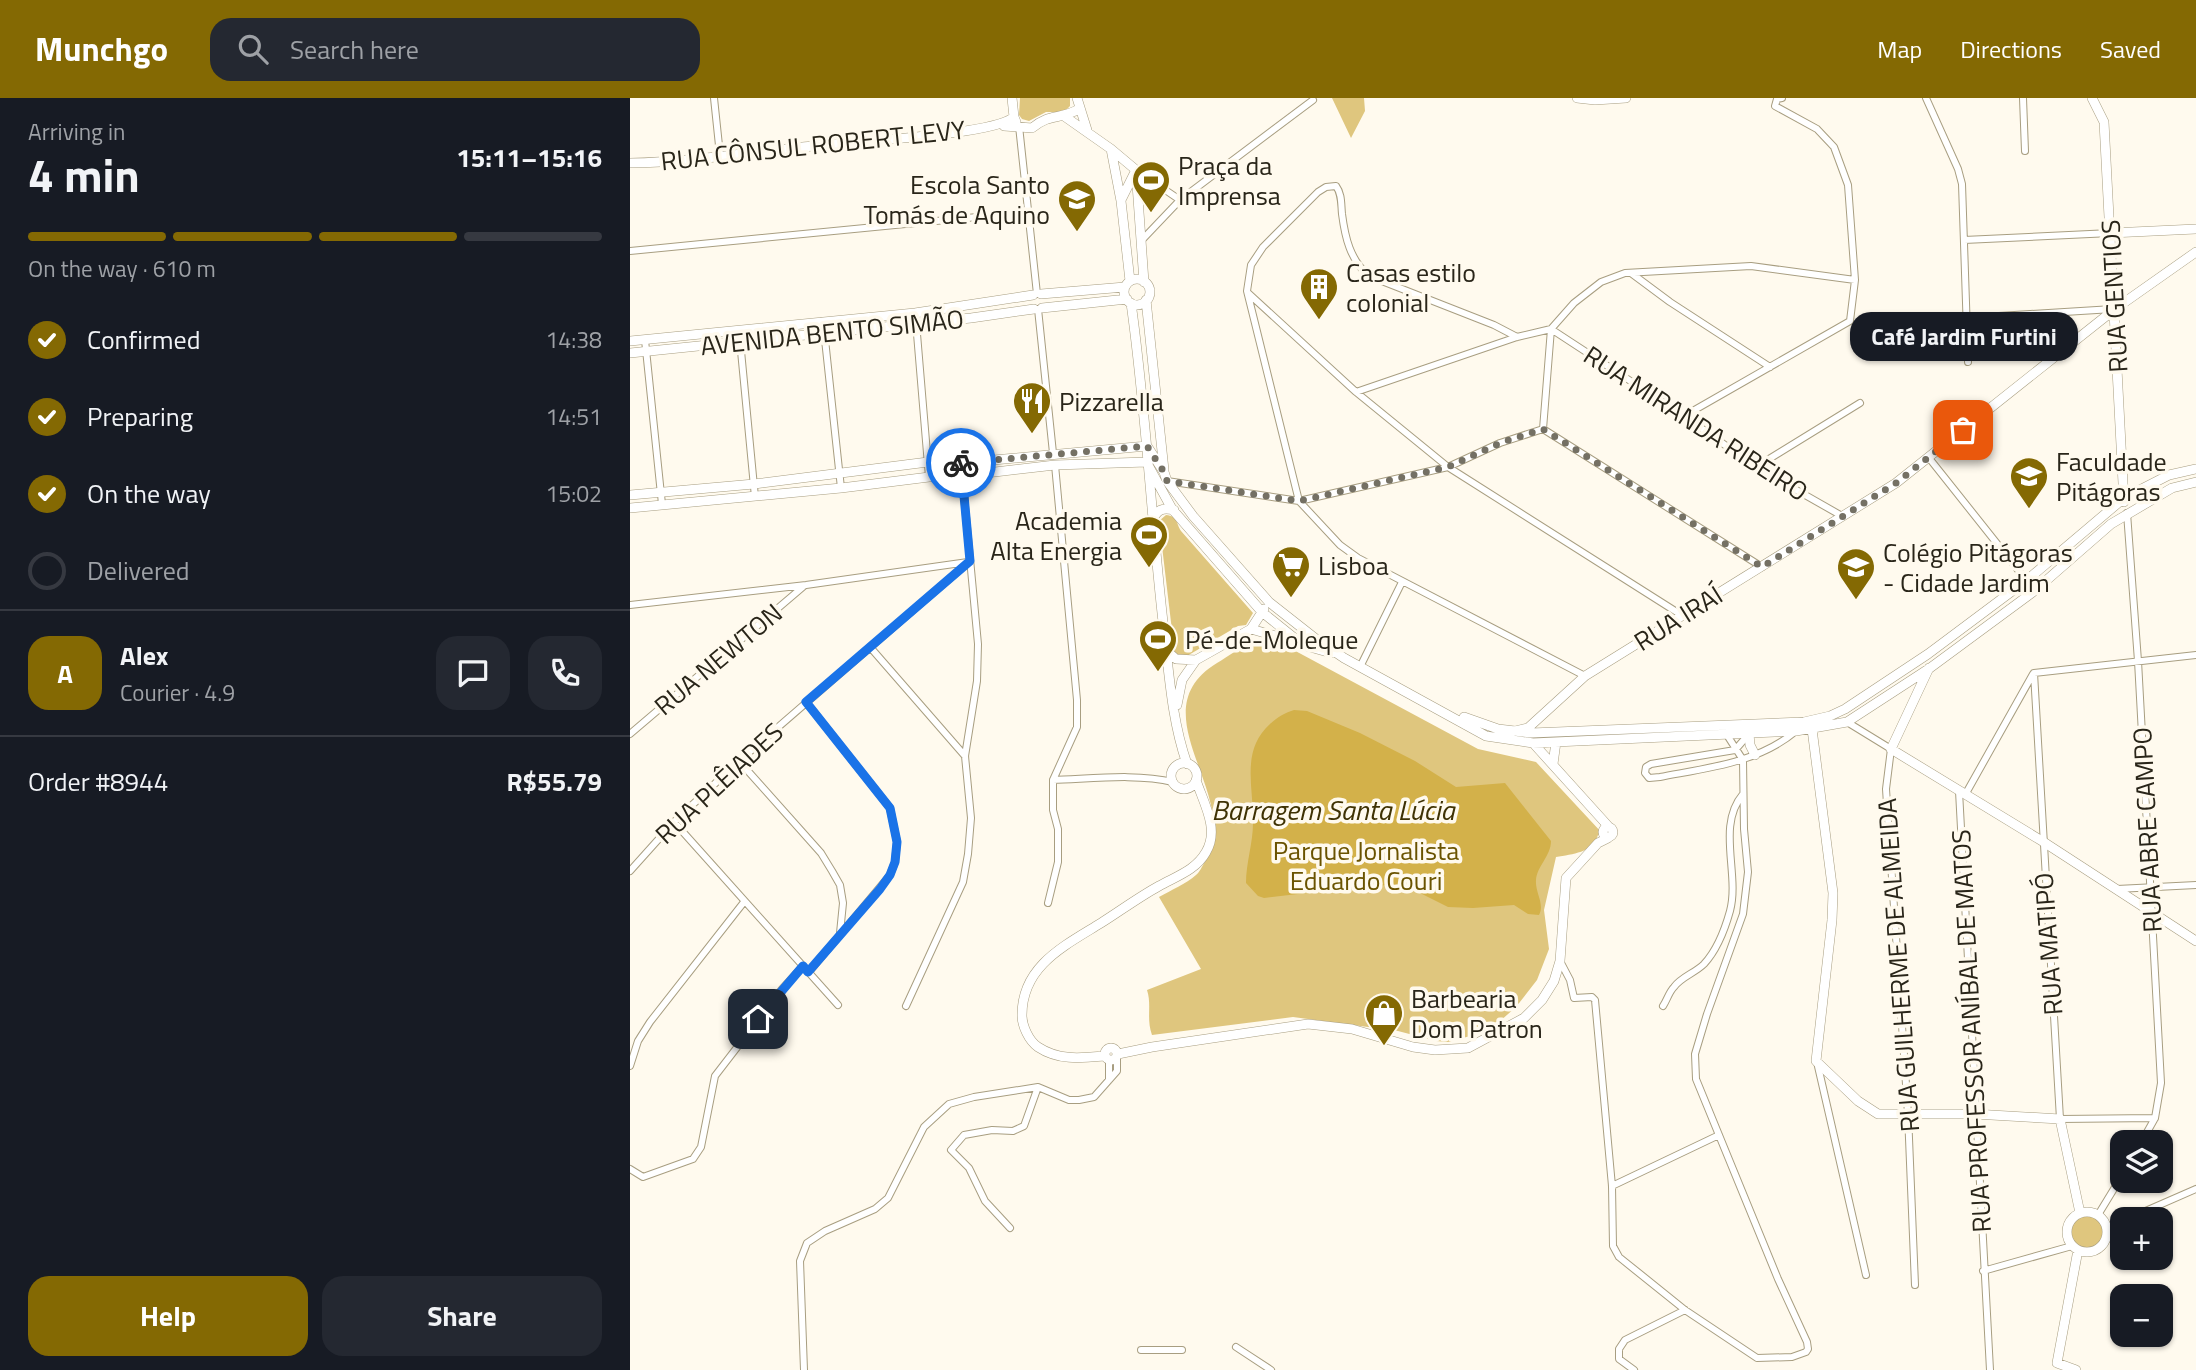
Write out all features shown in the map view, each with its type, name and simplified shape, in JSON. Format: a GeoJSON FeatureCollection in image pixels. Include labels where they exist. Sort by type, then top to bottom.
{"type":"FeatureCollection","features":[{"type":"Feature","properties":{"kind":"street"},"geometry":{"type":"LineString","coordinates":[[714,98],[720,155]]}},
{"type":"Feature","properties":{"kind":"street"},"geometry":{"type":"LineString","coordinates":[[1012,98],[1037,294],[1045,301],[1038,309],[1053,453]]}},
{"type":"Feature","properties":{"kind":"street"},"geometry":{"type":"LineString","coordinates":[[1077,98],[1087,131]]}},
{"type":"Feature","properties":{"kind":"street"},"geometry":{"type":"LineString","coordinates":[[1577,98],[1626,98]]}},
{"type":"Feature","properties":{"kind":"street"},"geometry":{"type":"LineString","coordinates":[[1926,98],[1958,169],[1962,184],[1968,362]]}},
{"type":"Feature","properties":{"kind":"street"},"geometry":{"type":"LineString","coordinates":[[2023,98],[2025,151]]}},
{"type":"Feature","properties":{"kind":"street","name":"RUA GENTIOS"},"geometry":{"type":"LineString","coordinates":[[2092,98],[2104,122],[2124,498]]}},
{"type":"Feature","properties":{"kind":"street"},"geometry":{"type":"LineString","coordinates":[[1684,416],[1850,321],[1855,280],[1848,185],[1834,147],[1817,129],[1775,106],[1779,99]]}},
{"type":"Feature","properties":{"kind":"street"},"geometry":{"type":"LineString","coordinates":[[1141,241],[1180,200],[1313,100]]}},
{"type":"Feature","properties":{"kind":"street"},"geometry":{"type":"LineString","coordinates":[[1016,122],[1032,128],[1044,118],[1064,116],[1079,110]]}},
{"type":"Feature","properties":{"kind":"street"},"geometry":{"type":"LineString","coordinates":[[1064,116],[1180,200]]}},
{"type":"Feature","properties":{"kind":"street","name":"RUA CÔNSUL ROBERT LEVY"},"geometry":{"type":"LineString","coordinates":[[630,163],[928,136],[1016,122]]}},
{"type":"Feature","properties":{"kind":"street"},"geometry":{"type":"LineString","coordinates":[[1053,780],[1172,778],[1182,765],[1152,521],[1147,446],[1129,301],[1121,201],[1111,149]]}},
{"type":"Feature","properties":{"kind":"street"},"geometry":{"type":"LineString","coordinates":[[1121,201],[1136,170]]}},
{"type":"Feature","properties":{"kind":"street"},"geometry":{"type":"LineString","coordinates":[[1136,170],[1144,282]]}},
{"type":"Feature","properties":{"kind":"street"},"geometry":{"type":"LineString","coordinates":[[1517,337],[1494,325],[1369,276],[1359,268],[1345,233],[1336,186],[1326,187],[1318,192],[1263,247],[1251,265],[1247,291],[1299,501],[1340,545],[1358,558],[1585,676]]}},
{"type":"Feature","properties":{"kind":"street"},"geometry":{"type":"LineString","coordinates":[[630,251],[1027,210]]}},
{"type":"Feature","properties":{"kind":"street"},"geometry":{"type":"LineString","coordinates":[[1964,240],[2196,229]]}},
{"type":"Feature","properties":{"kind":"street","name":"RUA IRAÍ"},"geometry":{"type":"LineString","coordinates":[[1513,737],[1539,720],[1585,676],[1884,491],[2115,309],[2196,252]]}},
{"type":"Feature","properties":{"kind":"street"},"geometry":{"type":"LineString","coordinates":[[1356,391],[1517,337],[1551,329],[1574,303],[1601,282],[1631,272],[1751,266],[1855,280]]}},
{"type":"Feature","properties":{"kind":"street"},"geometry":{"type":"LineString","coordinates":[[1631,272],[1670,302],[1770,368]]}},
{"type":"Feature","properties":{"kind":"street"},"geometry":{"type":"LineString","coordinates":[[1128,284],[1137,279],[1144,282],[1149,289],[1146,300],[1166,477]]}},
{"type":"Feature","properties":{"kind":"street","name":"AVENIDA BENTO SIMÃO"},"geometry":{"type":"LineString","coordinates":[[630,341],[915,313],[1037,294],[1128,284]]}},
{"type":"Feature","properties":{"kind":"street"},"geometry":{"type":"LineString","coordinates":[[2114,286],[2131,298]]}},
{"type":"Feature","properties":{"kind":"street"},"geometry":{"type":"LineString","coordinates":[[1247,291],[1356,391],[1448,467],[1683,615]]}},
{"type":"Feature","properties":{"kind":"street"},"geometry":{"type":"LineString","coordinates":[[1129,301],[1140,304],[1146,300]]}},
{"type":"Feature","properties":{"kind":"street","name":"AVENIDA BENTO SIMÃO"},"geometry":{"type":"LineString","coordinates":[[630,353],[1129,301]]}},
{"type":"Feature","properties":{"kind":"street"},"geometry":{"type":"LineString","coordinates":[[1967,318],[2115,309]]}},
{"type":"Feature","properties":{"kind":"street"},"geometry":{"type":"LineString","coordinates":[[915,313],[929,477]]}},
{"type":"Feature","properties":{"kind":"street"},"geometry":{"type":"LineString","coordinates":[[823,321],[841,488]]}},
{"type":"Feature","properties":{"kind":"street"},"geometry":{"type":"LineString","coordinates":[[1543,429],[1551,329]]}},
{"type":"Feature","properties":{"kind":"street","name":"RUA MIRANDA RIBEIRO"},"geometry":{"type":"LineString","coordinates":[[1551,329],[1684,416],[1756,467],[1842,516]]}},
{"type":"Feature","properties":{"kind":"street"},"geometry":{"type":"LineString","coordinates":[[739,330],[755,497]]}},
{"type":"Feature","properties":{"kind":"street"},"geometry":{"type":"LineString","coordinates":[[645,340],[662,504]]}},
{"type":"Feature","properties":{"kind":"street"},"geometry":{"type":"LineString","coordinates":[[1756,467],[1860,403]]}},
{"type":"Feature","properties":{"kind":"street"},"geometry":{"type":"LineString","coordinates":[[1166,477],[1299,501],[1448,467],[1500,443],[1543,429]]}},
{"type":"Feature","properties":{"kind":"street"},"geometry":{"type":"LineString","coordinates":[[1543,429],[1762,567]]}},
{"type":"Feature","properties":{"kind":"street"},"geometry":{"type":"LineString","coordinates":[[1147,446],[1194,516],[1269,602],[1316,639],[1344,658],[1486,736],[1556,741],[1796,731],[1847,722],[1930,668],[2033,592],[2110,524],[2172,488],[2196,482]]}},
{"type":"Feature","properties":{"kind":"street"},"geometry":{"type":"LineString","coordinates":[[630,495],[754,484],[928,462],[961,463],[1147,446]]}},
{"type":"Feature","properties":{"kind":"street"},"geometry":{"type":"LineString","coordinates":[[1928,458],[2027,580],[2033,592]]}},
{"type":"Feature","properties":{"kind":"street"},"geometry":{"type":"LineString","coordinates":[[630,508],[1055,465],[1147,462]]}},
{"type":"Feature","properties":{"kind":"street"},"geometry":{"type":"LineString","coordinates":[[1147,462],[1172,509],[1262,612],[1303,645]]}},
{"type":"Feature","properties":{"kind":"street"},"geometry":{"type":"LineString","coordinates":[[906,1006],[963,882],[971,818],[965,756],[977,681],[978,644],[961,463]]}},
{"type":"Feature","properties":{"kind":"street"},"geometry":{"type":"LineString","coordinates":[[1048,904],[1058,862],[1053,780],[1077,727],[1077,700],[1055,465]]}},
{"type":"Feature","properties":{"kind":"street"},"geometry":{"type":"LineString","coordinates":[[1532,738],[1548,733],[1804,722],[1830,716],[1845,709],[1928,654],[2027,580],[2124,498],[2169,475],[2196,469]]}},
{"type":"Feature","properties":{"kind":"street"},"geometry":{"type":"LineString","coordinates":[[2110,524],[2120,512],[2124,498]]}},
{"type":"Feature","properties":{"kind":"street"},"geometry":{"type":"LineString","coordinates":[[1152,521],[1158,510],[1163,508],[1194,516]]}},
{"type":"Feature","properties":{"kind":"street","name":"RUA ABRE CAMPO"},"geometry":{"type":"LineString","coordinates":[[2127,513],[2138,661],[2161,1083],[2155,1118],[2148,1130]]}},
{"type":"Feature","properties":{"kind":"street"},"geometry":{"type":"LineString","coordinates":[[630,605],[970,561]]}},
{"type":"Feature","properties":{"kind":"street","name":"RUA PLÊIADES"},"geometry":{"type":"LineString","coordinates":[[630,871],[674,822],[739,761],[970,561]]}},
{"type":"Feature","properties":{"kind":"street"},"geometry":{"type":"LineString","coordinates":[[1360,667],[1402,582]]}},
{"type":"Feature","properties":{"kind":"street","name":"RUA NEWTON"},"geometry":{"type":"LineString","coordinates":[[630,734],[806,584]]}},
{"type":"Feature","properties":{"kind":"street"},"geometry":{"type":"LineString","coordinates":[[1175,721],[1182,680],[1196,660],[1251,629],[1269,602]]}},
{"type":"Feature","properties":{"kind":"street"},"geometry":{"type":"LineString","coordinates":[[1251,629],[1344,658]]}},
{"type":"Feature","properties":{"kind":"street"},"geometry":{"type":"LineString","coordinates":[[870,647],[965,756]]}},
{"type":"Feature","properties":{"kind":"street"},"geometry":{"type":"LineString","coordinates":[[1167,651],[1176,659],[1196,660]]}},
{"type":"Feature","properties":{"kind":"street"},"geometry":{"type":"LineString","coordinates":[[1928,654],[1930,668]]}},
{"type":"Feature","properties":{"kind":"street"},"geometry":{"type":"LineString","coordinates":[[1962,793],[2034,673],[2196,655]]}},
{"type":"Feature","properties":{"kind":"street","name":"RUA GUILHERME DE ALMEIDA"},"geometry":{"type":"LineString","coordinates":[[1915,1285],[1908,1114],[1886,789],[1891,749],[1930,668]]}},
{"type":"Feature","properties":{"kind":"street","name":"RUA MATIPÓ"},"geometry":{"type":"LineString","coordinates":[[2034,673],[2060,1119],[2080,1213]]}},
{"type":"Feature","properties":{"kind":"street"},"geometry":{"type":"LineString","coordinates":[[806,702],[890,808],[897,842],[895,862],[890,875],[808,972]]}},
{"type":"Feature","properties":{"kind":"street"},"geometry":{"type":"LineString","coordinates":[[1539,720],[1548,733]]}},
{"type":"Feature","properties":{"kind":"street"},"geometry":{"type":"LineString","coordinates":[[1532,738],[1539,720]]}},
{"type":"Feature","properties":{"kind":"street"},"geometry":{"type":"LineString","coordinates":[[1847,722],[2117,888],[2196,941]]}},
{"type":"Feature","properties":{"kind":"street"},"geometry":{"type":"LineString","coordinates":[[1768,723],[1749,734],[1735,750],[1655,763],[1646,767],[1645,773],[1650,778],[1660,777],[1743,760],[1787,739],[1796,731]]}},
{"type":"Feature","properties":{"kind":"street"},"geometry":{"type":"LineString","coordinates":[[1812,729],[1833,893],[1816,1061],[1866,1275]]}},
{"type":"Feature","properties":{"kind":"street"},"geometry":{"type":"LineString","coordinates":[[1749,734],[1755,755]]}},
{"type":"Feature","properties":{"kind":"street"},"geometry":{"type":"LineString","coordinates":[[1560,961],[1570,980],[1574,999],[1592,996],[1595,1000],[1612,1186],[1613,1246],[1616,1252],[1685,1310],[1757,1358],[1792,1357],[1805,1352],[1808,1349],[1807,1342],[1778,1279],[1696,1079],[1695,1055],[1743,914],[1748,872],[1743,760],[1727,735]]}},
{"type":"Feature","properties":{"kind":"street"},"geometry":{"type":"LineString","coordinates":[[1182,765],[1194,768],[1194,783],[1203,801],[1211,830],[1206,852],[1189,871],[1160,886],[1053,953],[1031,980],[1023,996],[1022,1020],[1030,1040],[1050,1054],[1076,1059],[1112,1055],[1307,1024],[1352,1029],[1435,1051],[1468,1048],[1532,1012],[1553,981],[1560,961],[1566,878],[1606,832],[1595,814],[1532,738]]}},
{"type":"Feature","properties":{"kind":"street"},"geometry":{"type":"LineString","coordinates":[[1553,764],[1556,741]]}},
{"type":"Feature","properties":{"kind":"street"},"geometry":{"type":"LineString","coordinates":[[739,761],[821,853],[832,871],[840,885],[843,903],[840,935]]}},
{"type":"Feature","properties":{"kind":"street"},"geometry":{"type":"LineString","coordinates":[[1655,763],[1660,777]]}},
{"type":"Feature","properties":{"kind":"street"},"geometry":{"type":"LineString","coordinates":[[1172,778],[1181,789],[1194,783]]}},
{"type":"Feature","properties":{"kind":"street","name":"RUA PROFESSOR ANÍBAL DE MATOS"},"geometry":{"type":"LineString","coordinates":[[1962,793],[1974,1114],[1990,1370]]}},
{"type":"Feature","properties":{"kind":"street"},"geometry":{"type":"LineString","coordinates":[[1663,1006],[1674,986],[1704,964],[1716,948],[1731,909],[1729,834],[1737,802],[1743,794]]}},
{"type":"Feature","properties":{"kind":"street"},"geometry":{"type":"LineString","coordinates":[[674,822],[838,1005]]}},
{"type":"Feature","properties":{"kind":"street"},"geometry":{"type":"LineString","coordinates":[[2117,888],[2196,885]]}},
{"type":"Feature","properties":{"kind":"street"},"geometry":{"type":"LineString","coordinates":[[630,1066],[638,1041],[650,1022],[744,902]]}},
{"type":"Feature","properties":{"kind":"street"},"geometry":{"type":"LineString","coordinates":[[630,1170],[643,1177],[693,1159],[701,1147],[715,1076],[803,966]]}},
{"type":"Feature","properties":{"kind":"street"},"geometry":{"type":"LineString","coordinates":[[804,1370],[800,1261],[807,1243],[825,1231],[875,1209],[888,1198],[924,1127],[949,1104],[974,1097],[1038,1087],[1069,1100],[1094,1097],[1109,1082],[1112,1055]]}},
{"type":"Feature","properties":{"kind":"street"},"geometry":{"type":"LineString","coordinates":[[1816,1061],[1870,1111],[1878,1114],[1974,1114],[2060,1119],[2155,1118]]}},
{"type":"Feature","properties":{"kind":"street"},"geometry":{"type":"LineString","coordinates":[[1010,1228],[985,1201],[969,1168],[951,1150],[964,1135],[992,1129],[1013,1131],[1024,1126],[1038,1087]]}},
{"type":"Feature","properties":{"kind":"street"},"geometry":{"type":"LineString","coordinates":[[1612,1186],[1719,1135]]}},
{"type":"Feature","properties":{"kind":"street"},"geometry":{"type":"LineString","coordinates":[[2154,1207],[2196,1189]]}},
{"type":"Feature","properties":{"kind":"street"},"geometry":{"type":"LineString","coordinates":[[2098,1215],[2111,1193]]}},
{"type":"Feature","properties":{"kind":"street"},"geometry":{"type":"LineString","coordinates":[[1983,1271],[2075,1248],[2089,1252],[2099,1248],[2106,1239],[2106,1228],[2098,1215],[2080,1213],[2074,1216],[2067,1227],[2067,1234],[2075,1248],[2057,1363],[2076,1370]]}},
{"type":"Feature","properties":{"kind":"street"},"geometry":{"type":"LineString","coordinates":[[2106,1228],[2110,1226]]}},
{"type":"Feature","properties":{"kind":"street"},"geometry":{"type":"LineString","coordinates":[[1634,1370],[1619,1359],[1619,1349],[1625,1340],[1685,1310]]}},
{"type":"Feature","properties":{"kind":"street"},"geometry":{"type":"LineString","coordinates":[[1236,1348],[1271,1370]]}},
{"type":"Feature","properties":{"kind":"street"},"geometry":{"type":"LineString","coordinates":[[1140,1350],[1182,1350]]}},
{"type":"Feature","properties":{"kind":"green space"},"geometry":{"type":"Polygon","coordinates":[[[1020,98],[1070,98],[1070,106],[1064,112],[1046,112],[1029,121],[1019,115],[1020,98]]]}},
{"type":"Feature","properties":{"kind":"green space"},"geometry":{"type":"Polygon","coordinates":[[[1332,98],[1364,98],[1365,111],[1351,138],[1332,98]]]}},
{"type":"Feature","properties":{"kind":"green space"},"geometry":{"type":"Polygon","coordinates":[[[1166,515],[1175,518],[1181,531],[1253,613],[1246,625],[1238,626],[1187,656],[1176,654],[1169,644],[1173,639],[1159,521],[1166,515]]]}},
{"type":"Feature","properties":{"kind":"green space","name":"Parque Jornalista Eduardo Couri"},"geometry":{"type":"Polygon","coordinates":[[[1275,640],[1478,749],[1536,762],[1602,833],[1587,849],[1556,857],[1544,910],[1549,949],[1537,980],[1516,1007],[1499,1022],[1474,1035],[1448,1042],[1398,1031],[1293,1017],[1152,1035],[1147,990],[1201,969],[1159,897],[1197,874],[1205,862],[1214,837],[1212,811],[1188,731],[1186,706],[1195,683],[1217,663],[1249,644],[1275,640]]]}},
{"type":"Feature","properties":{"kind":"green space"},"geometry":{"type":"Polygon","coordinates":[[[2087,1214],[2100,1219],[2105,1232],[2100,1245],[2087,1250],[2074,1245],[2069,1232],[2074,1219],[2087,1214]]]}},
{"type":"Feature","properties":{"kind":"water","name":"Barragem Santa Lúcia"},"geometry":{"type":"Polygon","coordinates":[[[1294,710],[1307,711],[1360,733],[1415,761],[1456,787],[1505,783],[1551,841],[1536,880],[1541,907],[1539,915],[1528,914],[1514,905],[1448,907],[1406,886],[1396,885],[1264,898],[1258,896],[1246,883],[1253,830],[1252,758],[1255,746],[1270,724],[1294,710]]]}},
{"type":"Feature","properties":{"kind":"way so far"},"geometry":{"type":"LineString","coordinates":[[961,463],[1147,446],[1167,481],[1299,501],[1448,467],[1500,443],[1543,429],[1762,567],[1896,483],[1963,430]]}},
{"type":"Feature","properties":{"kind":"place","name":"Praça da Imprensa"},"geometry":{"type":"Point","coordinates":[1151,214]}},
{"type":"Feature","properties":{"kind":"place","name":"Escola Santo Tomás de Aquino"},"geometry":{"type":"Point","coordinates":[1077,233]}},
{"type":"Feature","properties":{"kind":"place","name":"Casas estilo colonial"},"geometry":{"type":"Point","coordinates":[1319,321]}},
{"type":"Feature","properties":{"kind":"place","name":"Café Jardim Furtini"},"geometry":{"type":"Point","coordinates":[1963,430]}},
{"type":"Feature","properties":{"kind":"place","name":"Pizzarella"},"geometry":{"type":"Point","coordinates":[1032,435]}},
{"type":"Feature","properties":{"kind":"place","name":"Faculdade Pitágoras"},"geometry":{"type":"Point","coordinates":[2029,510]}},
{"type":"Feature","properties":{"kind":"place","name":"Academia Alta Energia"},"geometry":{"type":"Point","coordinates":[1149,569]}},
{"type":"Feature","properties":{"kind":"place","name":"Lisboa"},"geometry":{"type":"Point","coordinates":[1291,599]}},
{"type":"Feature","properties":{"kind":"place","name":"Colégio Pitágoras - Cidade Jardim"},"geometry":{"type":"Point","coordinates":[1856,601]}},
{"type":"Feature","properties":{"kind":"place","name":"Pé-de-Moleque"},"geometry":{"type":"Point","coordinates":[1158,673]}},
{"type":"Feature","properties":{"kind":"place","name":"Barbearia Dom Patron"},"geometry":{"type":"Point","coordinates":[1384,1047]}},
{"type":"Feature","properties":{"kind":"route"},"geometry":{"type":"LineString","coordinates":[[758,1019],[794,974],[803,966],[808,972],[880,889],[895,862],[897,842],[890,808],[806,702],[970,561],[961,463]]}}]}
